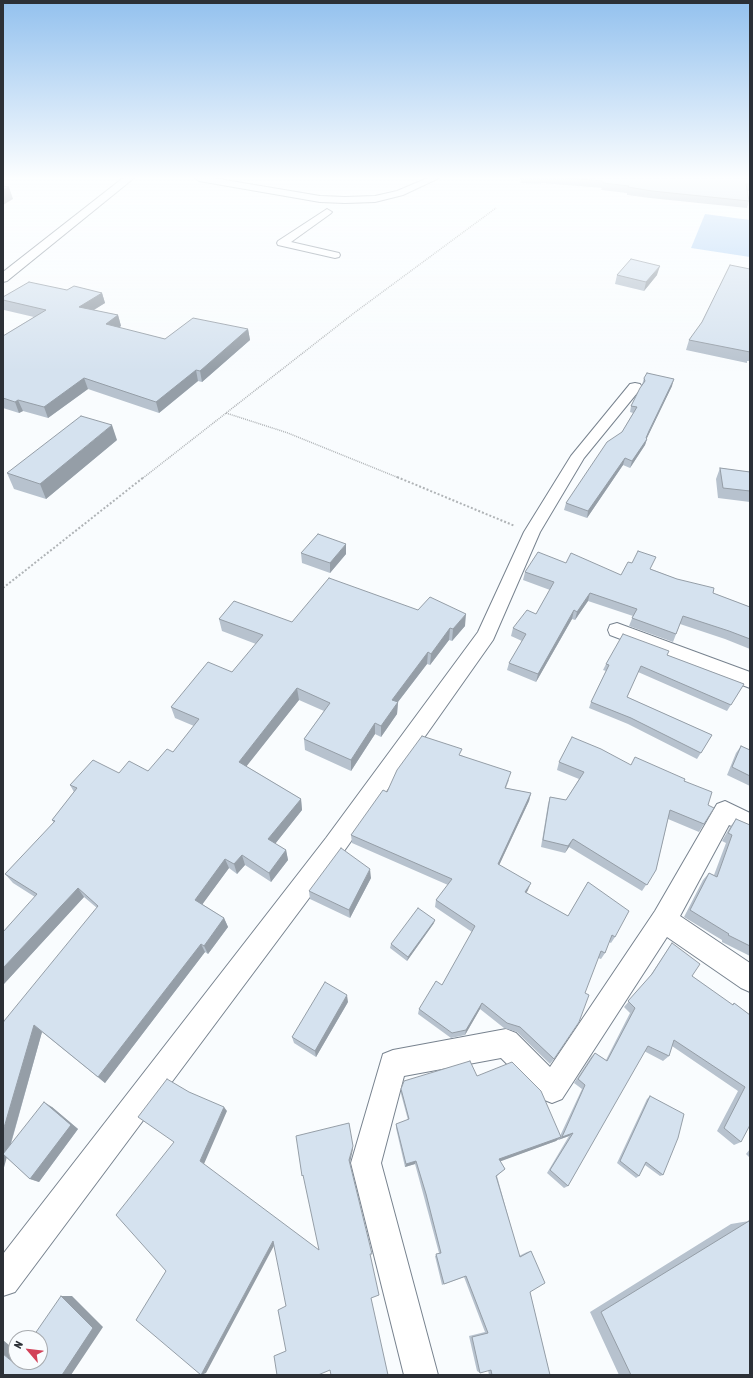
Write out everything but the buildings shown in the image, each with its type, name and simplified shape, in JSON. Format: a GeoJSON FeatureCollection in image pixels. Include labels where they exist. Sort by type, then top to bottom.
{"type":"FeatureCollection","features":[{"type":"Feature","properties":{"kind":"street"},"geometry":{"type":"LineString","coordinates":[[3,278],[48,242]]}},
{"type":"Feature","properties":{"kind":"street"},"geometry":{"type":"LineString","coordinates":[[283,242],[282,243],[335,255]]}},
{"type":"Feature","properties":{"kind":"street"},"geometry":{"type":"LineString","coordinates":[[3,1280],[334,846],[486,635],[532,532],[578,456],[635,387]]}},
{"type":"Feature","properties":{"kind":"street"},"geometry":{"type":"LineString","coordinates":[[618,630],[750,680]]}},
{"type":"Feature","properties":{"kind":"street"},"geometry":{"type":"LineString","coordinates":[[421,1375],[366,1163],[392,1064],[506,1043],[552,1089],[664,920],[725,811],[750,824]]}},
{"type":"Feature","properties":{"kind":"street"},"geometry":{"type":"LineString","coordinates":[[664,920],[750,979]]}},
{"type":"Feature","properties":{"kind":"path"},"geometry":{"type":"LineString","coordinates":[[3,588],[354,313],[450,242]]}},
{"type":"Feature","properties":{"kind":"path"},"geometry":{"type":"LineString","coordinates":[[225,413],[288,433],[532,532]]}},
{"type":"Feature","properties":{"kind":"water"},"geometry":{"type":"Polygon","coordinates":[[[693,242],[750,242],[750,257],[691,248],[693,242]]]}}]}
